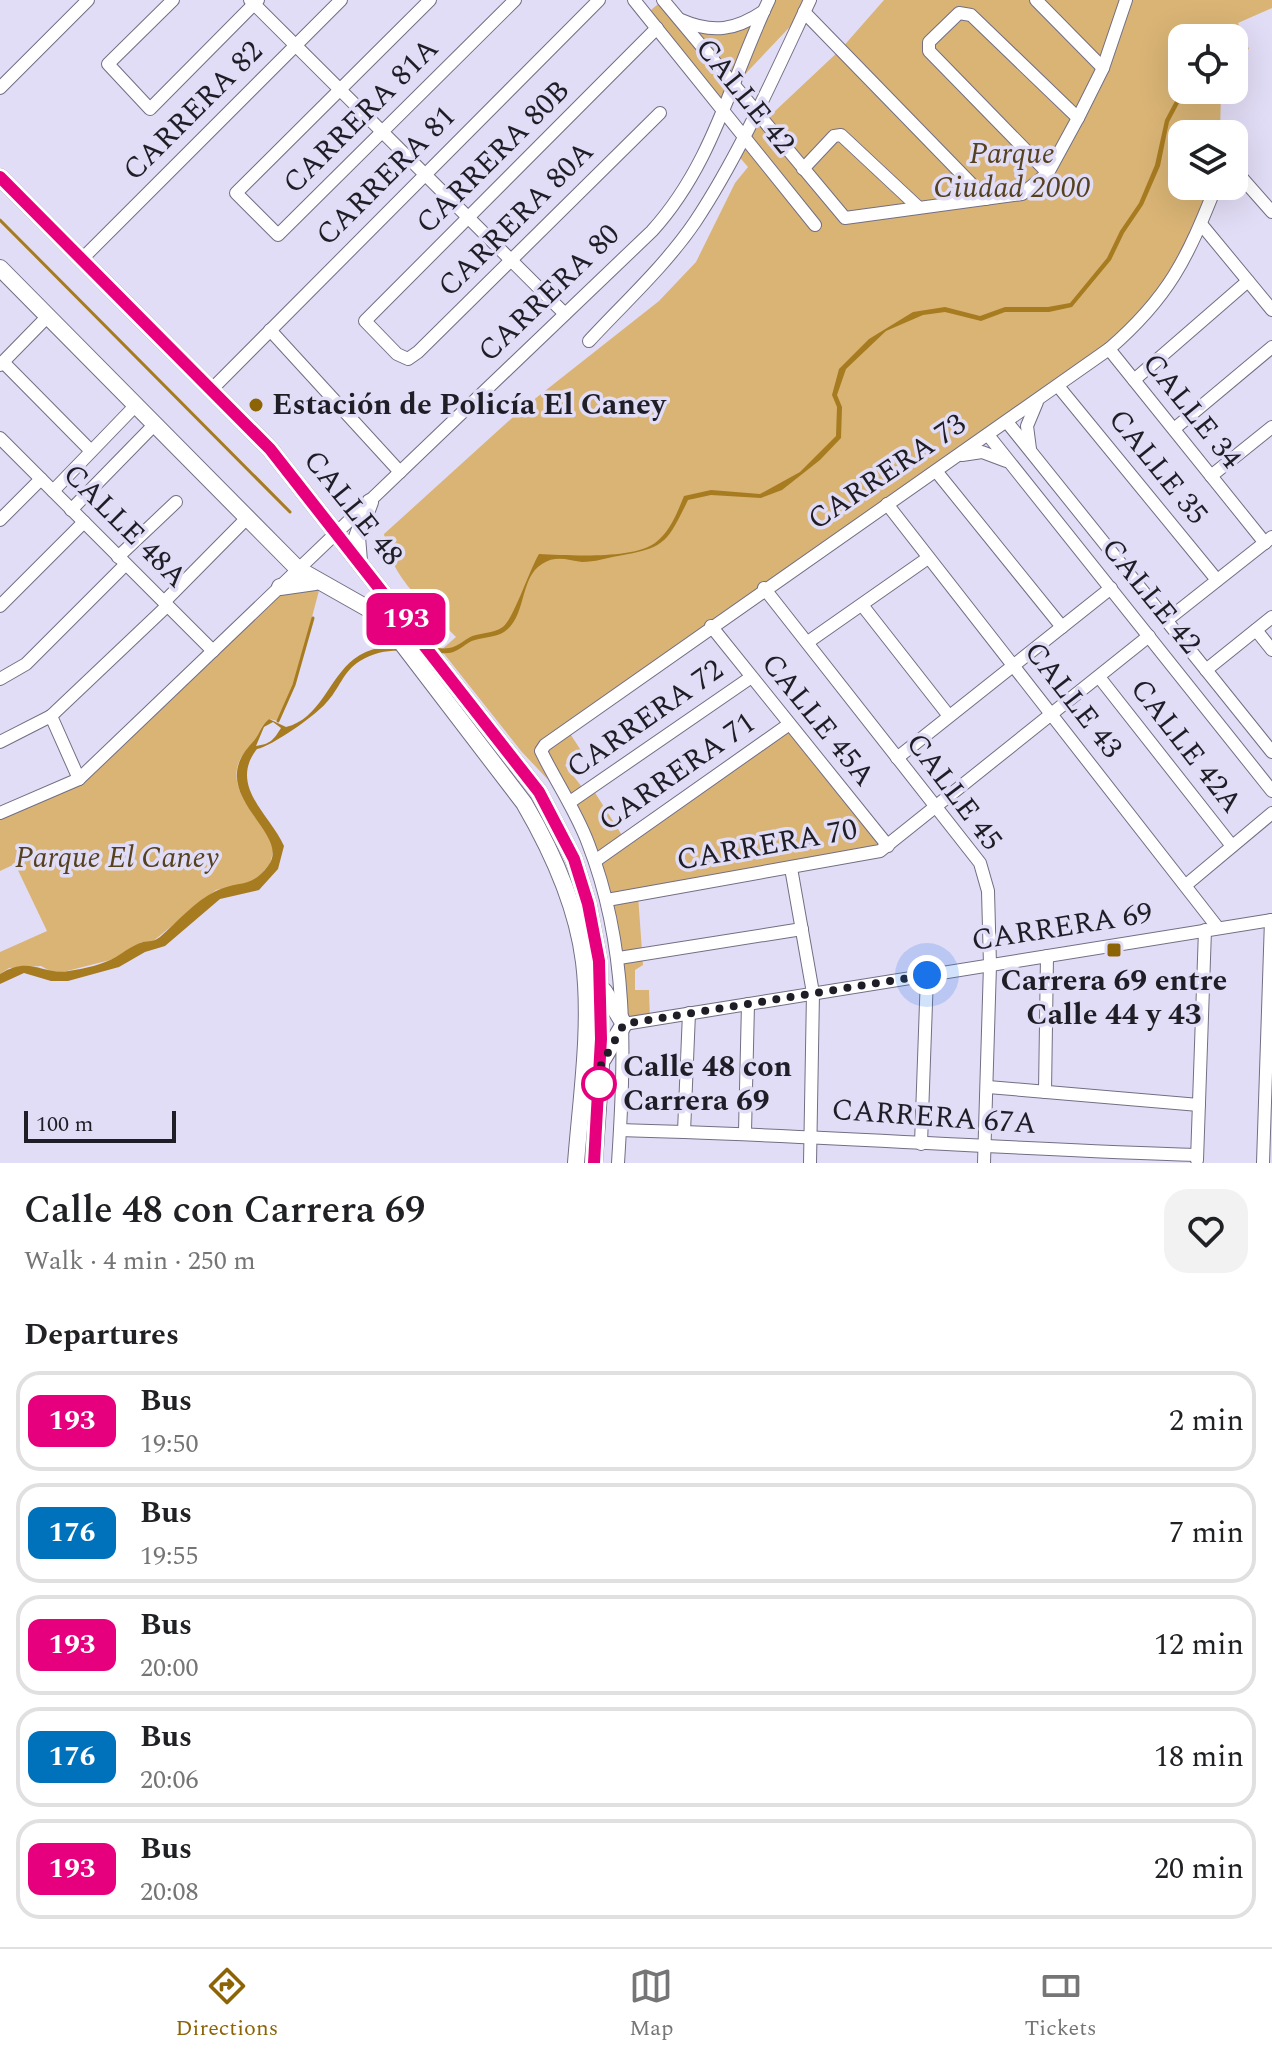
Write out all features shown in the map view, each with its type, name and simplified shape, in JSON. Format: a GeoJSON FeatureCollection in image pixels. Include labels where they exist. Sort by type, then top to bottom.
{"type":"FeatureCollection","features":[{"type":"Feature","properties":{"kind":"main road","name":"CALLE 48"},"geometry":{"type":"LineString","coordinates":[[0,177],[270,449],[360,563],[388,610],[539,792],[574,859],[580,906],[585,986],[576,1163]]}},
{"type":"Feature","properties":{"kind":"main road","name":"CALLE 48"},"geometry":{"type":"LineString","coordinates":[[3,278],[48,316],[298,569],[321,583],[388,610]]}},
{"type":"Feature","properties":{"kind":"main road"},"geometry":{"type":"LineString","coordinates":[[360,563],[357,537],[370,502]]}},
{"type":"Feature","properties":{"kind":"main road"},"geometry":{"type":"LineString","coordinates":[[280,587],[306,581],[321,583]]}},
{"type":"Feature","properties":{"kind":"main road","name":"CALLE 48"},"geometry":{"type":"LineString","coordinates":[[580,906],[603,988],[594,1163]]}},
{"type":"Feature","properties":{"kind":"main road"},"geometry":{"type":"LineString","coordinates":[[601,1065],[624,1024],[603,988]]}},
{"type":"Feature","properties":{"kind":"street"},"geometry":{"type":"LineString","coordinates":[[0,88],[88,0]]}},
{"type":"Feature","properties":{"kind":"street"},"geometry":{"type":"LineString","coordinates":[[173,0],[108,64],[150,109],[255,1],[565,314]]}},
{"type":"Feature","properties":{"kind":"street","name":"CARRERA 82"},"geometry":{"type":"LineString","coordinates":[[82,259],[341,0]]}},
{"type":"Feature","properties":{"kind":"street"},"geometry":{"type":"LineString","coordinates":[[340,90],[430,0]]}},
{"type":"Feature","properties":{"kind":"street","name":"CARRERA 81A"},"geometry":{"type":"LineString","coordinates":[[340,90],[236,193],[278,235],[515,0]]}},
{"type":"Feature","properties":{"kind":"street","name":"CARRERA 81"},"geometry":{"type":"LineString","coordinates":[[211,390],[599,0]]}},
{"type":"Feature","properties":{"kind":"street","name":"CALLE 42"},"geometry":{"type":"LineString","coordinates":[[634,0],[815,225]]}},
{"type":"Feature","properties":{"kind":"street","name":"CALLE 42"},"geometry":{"type":"LineString","coordinates":[[663,0],[845,218],[917,206]]}},
{"type":"Feature","properties":{"kind":"street"},"geometry":{"type":"LineString","coordinates":[[1036,0],[1103,68]]}},
{"type":"Feature","properties":{"kind":"street"},"geometry":{"type":"LineString","coordinates":[[803,169],[834,136],[841,135],[917,206],[1022,194],[1048,173],[1078,118],[1103,68],[1123,3]]}},
{"type":"Feature","properties":{"kind":"street"},"geometry":{"type":"LineString","coordinates":[[679,18],[700,28],[722,30],[744,24],[766,5]]}},
{"type":"Feature","properties":{"kind":"street","name":"CARRERA 80"},"geometry":{"type":"LineString","coordinates":[[0,813],[79,779],[672,210],[693,178],[724,111],[766,5]]}},
{"type":"Feature","properties":{"kind":"street"},"geometry":{"type":"LineString","coordinates":[[807,6],[986,199]]}},
{"type":"Feature","properties":{"kind":"street","name":"CARRERA 80"},"geometry":{"type":"LineString","coordinates":[[589,341],[681,240],[744,136],[807,6]]}},
{"type":"Feature","properties":{"kind":"street"},"geometry":{"type":"LineString","coordinates":[[1048,173],[928,47],[959,13],[965,12],[1078,118]]}},
{"type":"Feature","properties":{"kind":"street","name":"CARRERA 80B"},"geometry":{"type":"LineString","coordinates":[[408,359],[397,354],[365,321],[657,28]]}},
{"type":"Feature","properties":{"kind":"street","name":"CARRERA 80A"},"geometry":{"type":"LineString","coordinates":[[408,359],[660,113]]}},
{"type":"Feature","properties":{"kind":"street"},"geometry":{"type":"LineString","coordinates":[[1248,185],[1272,212]]}},
{"type":"Feature","properties":{"kind":"street","name":"CARRERA 73"},"geometry":{"type":"LineString","coordinates":[[570,802],[544,758],[541,751],[545,745],[764,588],[1109,349],[1164,295],[1210,200]]}},
{"type":"Feature","properties":{"kind":"street"},"geometry":{"type":"LineString","coordinates":[[1201,224],[1272,310]]}},
{"type":"Feature","properties":{"kind":"street"},"geometry":{"type":"LineString","coordinates":[[1134,380],[1248,281]]}},
{"type":"Feature","properties":{"kind":"street"},"geometry":{"type":"LineString","coordinates":[[48,316],[2,363],[91,451]]}},
{"type":"Feature","properties":{"kind":"street"},"geometry":{"type":"LineString","coordinates":[[270,330],[400,472]]}},
{"type":"Feature","properties":{"kind":"street"},"geometry":{"type":"LineString","coordinates":[[1174,429],[1272,347]]}},
{"type":"Feature","properties":{"kind":"street","name":"CALLE 34"},"geometry":{"type":"LineString","coordinates":[[1109,349],[1211,476],[1268,540]]}},
{"type":"Feature","properties":{"kind":"street","name":"CALLE 35"},"geometry":{"type":"LineString","coordinates":[[1058,386],[1217,580]]}},
{"type":"Feature","properties":{"kind":"street"},"geometry":{"type":"LineString","coordinates":[[1031,452],[1027,426],[1037,401]]}},
{"type":"Feature","properties":{"kind":"street"},"geometry":{"type":"LineString","coordinates":[[53,491],[136,405]]}},
{"type":"Feature","properties":{"kind":"street","name":"CALLE 42"},"geometry":{"type":"LineString","coordinates":[[1007,422],[1272,752]]}},
{"type":"Feature","properties":{"kind":"street"},"geometry":{"type":"LineString","coordinates":[[71,510],[155,424]]}},
{"type":"Feature","properties":{"kind":"street"},"geometry":{"type":"LineString","coordinates":[[1211,476],[1272,427]]}},
{"type":"Feature","properties":{"kind":"street","name":"CALLE 42"},"geometry":{"type":"LineString","coordinates":[[988,435],[1272,791]]}},
{"type":"Feature","properties":{"kind":"street","name":"CALLE 48A"},"geometry":{"type":"LineString","coordinates":[[0,440],[213,651]]}},
{"type":"Feature","properties":{"kind":"street"},"geometry":{"type":"LineString","coordinates":[[955,457],[982,452],[1012,465]]}},
{"type":"Feature","properties":{"kind":"street"},"geometry":{"type":"LineString","coordinates":[[936,471],[1062,627]]}},
{"type":"Feature","properties":{"kind":"street"},"geometry":{"type":"LineString","coordinates":[[0,520],[41,479]]}},
{"type":"Feature","properties":{"kind":"street"},"geometry":{"type":"LineString","coordinates":[[0,679],[26,664],[176,502]]}},
{"type":"Feature","properties":{"kind":"street","name":"CALLE 43"},"geometry":{"type":"LineString","coordinates":[[887,504],[1186,885],[1211,929]]}},
{"type":"Feature","properties":{"kind":"street"},"geometry":{"type":"LineString","coordinates":[[0,742],[51,716],[166,604],[248,517]]}},
{"type":"Feature","properties":{"kind":"street"},"geometry":{"type":"LineString","coordinates":[[0,606],[84,522]]}},
{"type":"Feature","properties":{"kind":"street"},"geometry":{"type":"LineString","coordinates":[[1167,620],[1268,540]]}},
{"type":"Feature","properties":{"kind":"street"},"geometry":{"type":"LineString","coordinates":[[808,642],[928,558]]}},
{"type":"Feature","properties":{"kind":"street","name":"CALLE 45"},"geometry":{"type":"LineString","coordinates":[[764,588],[980,863],[988,891],[990,965],[984,1163]]}},
{"type":"Feature","properties":{"kind":"street"},"geometry":{"type":"LineString","coordinates":[[897,758],[1111,588]]}},
{"type":"Feature","properties":{"kind":"street"},"geometry":{"type":"LineString","coordinates":[[862,605],[949,716]]}},
{"type":"Feature","properties":{"kind":"street"},"geometry":{"type":"LineString","coordinates":[[1206,670],[1272,617]]}},
{"type":"Feature","properties":{"kind":"street","name":"CALLE 45A"},"geometry":{"type":"LineString","coordinates":[[711,626],[888,846]]}},
{"type":"Feature","properties":{"kind":"street"},"geometry":{"type":"LineString","coordinates":[[1256,630],[1272,650]]}},
{"type":"Feature","properties":{"kind":"street","name":"CARRERA 70"},"geometry":{"type":"LineString","coordinates":[[607,900],[872,853],[888,846],[1149,636]]}},
{"type":"Feature","properties":{"kind":"street","name":"CALLE 42A"},"geometry":{"type":"LineString","coordinates":[[1099,677],[1232,846]]}},
{"type":"Feature","properties":{"kind":"street","name":"CARRERA 72"},"geometry":{"type":"LineString","coordinates":[[570,802],[750,678]]}},
{"type":"Feature","properties":{"kind":"street"},"geometry":{"type":"LineString","coordinates":[[51,716],[79,779]]}},
{"type":"Feature","properties":{"kind":"street","name":"CARRERA 71"},"geometry":{"type":"LineString","coordinates":[[595,861],[788,725]]}},
{"type":"Feature","properties":{"kind":"street"},"geometry":{"type":"LineString","coordinates":[[570,802],[595,861],[619,958],[624,1024],[618,1163]]}},
{"type":"Feature","properties":{"kind":"street"},"geometry":{"type":"LineString","coordinates":[[1186,885],[1272,813]]}},
{"type":"Feature","properties":{"kind":"street"},"geometry":{"type":"LineString","coordinates":[[791,868],[813,993],[810,1163]]}},
{"type":"Feature","properties":{"kind":"street"},"geometry":{"type":"LineString","coordinates":[[1263,1163],[1271,920]]}},
{"type":"Feature","properties":{"kind":"street","name":"CARRERA 69"},"geometry":{"type":"LineString","coordinates":[[624,1024],[1271,920]]}},
{"type":"Feature","properties":{"kind":"street"},"geometry":{"type":"LineString","coordinates":[[619,958],[802,929]]}},
{"type":"Feature","properties":{"kind":"street"},"geometry":{"type":"LineString","coordinates":[[1197,1159],[1211,929]]}},
{"type":"Feature","properties":{"kind":"street"},"geometry":{"type":"LineString","coordinates":[[1045,1092],[1047,956]]}},
{"type":"Feature","properties":{"kind":"street"},"geometry":{"type":"LineString","coordinates":[[921,1144],[927,975]]}},
{"type":"Feature","properties":{"kind":"street"},"geometry":{"type":"LineString","coordinates":[[745,1132],[748,1004]]}},
{"type":"Feature","properties":{"kind":"street"},"geometry":{"type":"LineString","coordinates":[[684,1132],[689,1013]]}},
{"type":"Feature","properties":{"kind":"street"},"geometry":{"type":"LineString","coordinates":[[988,1087],[1199,1105]]}},
{"type":"Feature","properties":{"kind":"street","name":"CARRERA 67A"},"geometry":{"type":"LineString","coordinates":[[620,1130],[811,1135],[1197,1159]]}},
{"type":"Feature","properties":{"kind":"green space"},"geometry":{"type":"Polygon","coordinates":[[[663,0],[700,28],[745,24],[769,0],[810,0],[804,12],[733,87],[724,111],[646,14],[663,0]]]}},
{"type":"Feature","properties":{"kind":"green space","name":"Parque Ciudad 2000"},"geometry":{"type":"Polygon","coordinates":[[[884,0],[1272,0],[1272,8],[1238,24],[1168,24],[1168,104],[1221,104],[1220,120],[1168,120],[1168,200],[1209,200],[1148,314],[567,729],[582,752],[565,765],[585,791],[592,788],[625,840],[788,725],[888,846],[638,895],[643,965],[635,970],[635,990],[649,990],[650,1020],[624,1024],[619,958],[570,803],[521,751],[441,650],[456,637],[411,590],[393,564],[384,534],[522,409],[659,301],[696,262],[735,183],[748,167],[735,152],[761,99],[774,112],[841,49],[884,0]]]}},
{"type":"Feature","properties":{"kind":"green space","name":"Parque El Caney"},"geometry":{"type":"Polygon","coordinates":[[[321,583],[294,685],[278,721],[269,719],[263,725],[241,758],[237,772],[243,798],[274,848],[270,864],[254,882],[216,890],[152,942],[142,942],[114,959],[67,971],[52,972],[41,966],[9,968],[0,974],[0,952],[47,931],[15,864],[0,871],[0,813],[79,779],[280,587],[321,583]]]}},
{"type":"Feature","properties":{"kind":"shaded area"},"geometry":{"type":"Polygon","coordinates":[[[1174,104],[1179,104],[1168,120],[1160,166],[1143,205],[1111,260],[1072,307],[1049,312],[1005,312],[981,321],[945,312],[923,315],[886,331],[846,369],[837,395],[842,407],[841,438],[820,460],[782,490],[761,498],[711,495],[688,500],[669,535],[646,550],[582,562],[562,559],[547,561],[535,570],[516,617],[501,634],[472,641],[449,653],[394,651],[371,655],[360,661],[349,670],[320,709],[283,737],[257,749],[249,762],[249,788],[284,846],[278,869],[259,890],[220,899],[165,946],[145,952],[119,967],[68,981],[51,981],[24,973],[0,984],[0,974],[20,966],[69,971],[106,962],[136,945],[158,939],[208,895],[250,881],[262,873],[273,853],[269,840],[242,796],[237,780],[239,762],[269,719],[286,727],[298,723],[316,707],[354,659],[376,649],[393,646],[449,648],[472,636],[498,630],[513,612],[539,554],[598,555],[644,548],[665,533],[684,496],[711,490],[760,494],[800,472],[836,436],[837,407],[832,395],[839,369],[869,339],[913,312],[945,307],[980,316],[1005,307],[1048,307],[1070,303],[1107,258],[1139,203],[1155,165],[1165,120],[1174,104]],[[273,722],[264,727],[256,746],[272,740],[281,728],[273,722]]]}},
{"type":"Feature","properties":{"kind":"waterway"},"geometry":{"type":"LineString","coordinates":[[0,220],[290,512]]}},
{"type":"Feature","properties":{"kind":"waterway"},"geometry":{"type":"LineString","coordinates":[[278,721],[294,685],[313,618]]}},
{"type":"Feature","properties":{"kind":"bus line","name":"193"},"geometry":{"type":"LineString","coordinates":[[0,177],[270,449],[539,792],[574,859],[588,904],[599,961],[603,988],[594,1163]]}},
{"type":"Feature","properties":{"kind":"place","name":"Estación de Policía El Caney"},"geometry":{"type":"Point","coordinates":[256,405]}},
{"type":"Feature","properties":{"kind":"place","name":"Carrera 69 entre Calle 44 y 43"},"geometry":{"type":"Point","coordinates":[1114,950]}},
{"type":"Feature","properties":{"kind":"place","name":"Calle 48 con Carrera 69"},"geometry":{"type":"Point","coordinates":[599,1084]}},
{"type":"Feature","properties":{"kind":"route"},"geometry":{"type":"LineString","coordinates":[[599,1084],[599,1089],[601,1065],[624,1024],[927,975]]}}]}
